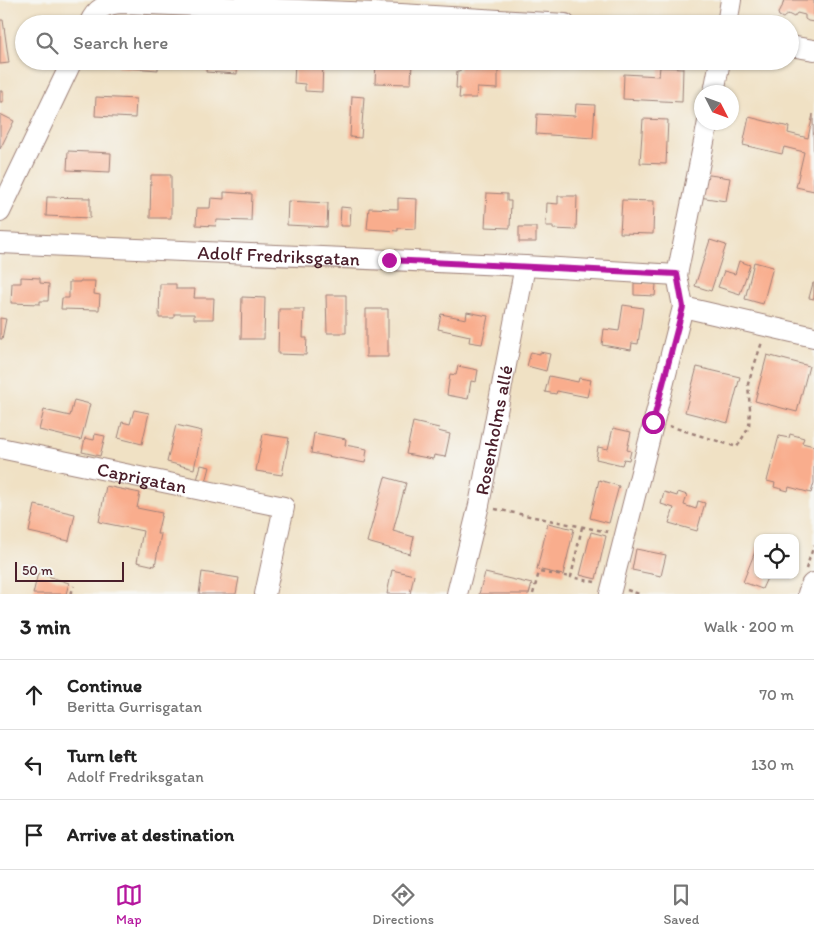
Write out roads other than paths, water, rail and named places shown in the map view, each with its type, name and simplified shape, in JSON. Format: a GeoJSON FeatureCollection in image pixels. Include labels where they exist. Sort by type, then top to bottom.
{"type":"FeatureCollection","features":[{"type":"Feature","properties":{"kind":"main road"},"geometry":{"type":"LineString","coordinates":[[812,594],[814,586]]}},
{"type":"Feature","properties":{"kind":"street"},"geometry":{"type":"LineString","coordinates":[[728,15],[731,0]]}},
{"type":"Feature","properties":{"kind":"street"},"geometry":{"type":"LineString","coordinates":[[93,10],[108,4],[122,3],[401,7],[478,15]]}},
{"type":"Feature","properties":{"kind":"street"},"geometry":{"type":"LineString","coordinates":[[799,48],[814,50]]}},
{"type":"Feature","properties":{"kind":"street"},"geometry":{"type":"LineString","coordinates":[[0,212],[68,70]]}},
{"type":"Feature","properties":{"kind":"street"},"geometry":{"type":"LineString","coordinates":[[715,85],[718,70]]}},
{"type":"Feature","properties":{"kind":"street"},"geometry":{"type":"LineString","coordinates":[[611,589],[683,307],[677,274],[706,130]]}},
{"type":"Feature","properties":{"kind":"street","name":"Adolf Fredriksgatan"},"geometry":{"type":"LineString","coordinates":[[0,243],[677,274]]}},
{"type":"Feature","properties":{"kind":"street","name":"Rosenholms allé"},"geometry":{"type":"LineString","coordinates":[[457,594],[479,505],[524,266]]}},
{"type":"Feature","properties":{"kind":"street"},"geometry":{"type":"LineString","coordinates":[[683,307],[814,338]]}},
{"type":"Feature","properties":{"kind":"street","name":"Caprigatan"},"geometry":{"type":"LineString","coordinates":[[0,448],[284,507],[265,594]]}}]}
